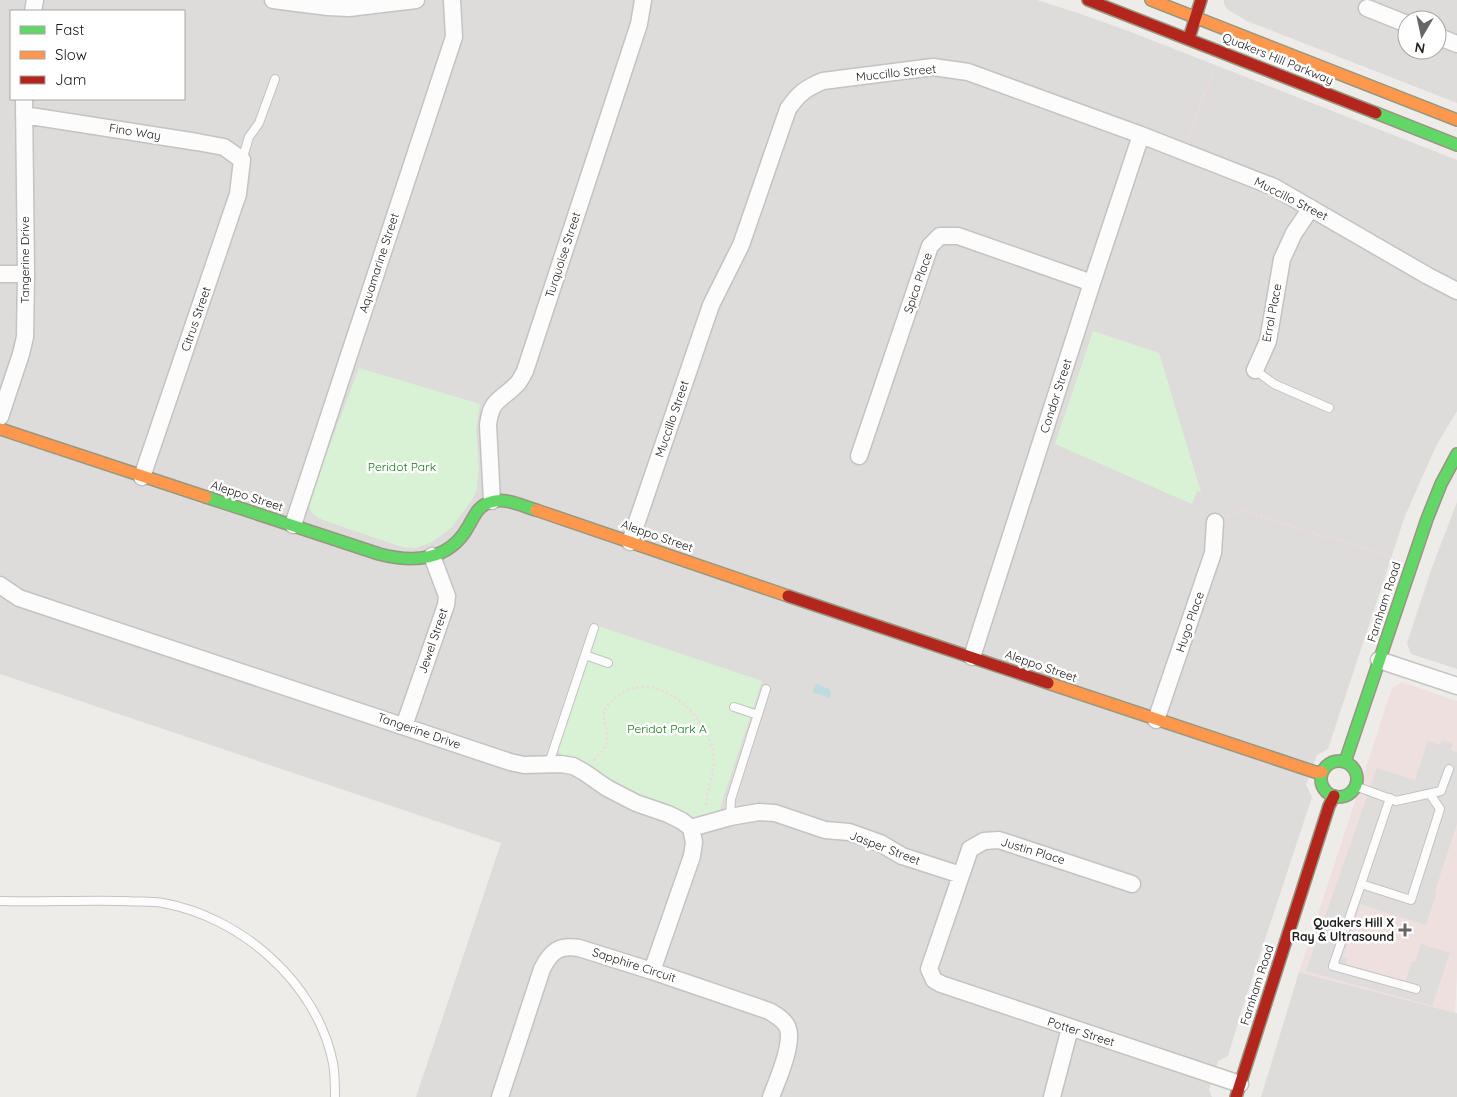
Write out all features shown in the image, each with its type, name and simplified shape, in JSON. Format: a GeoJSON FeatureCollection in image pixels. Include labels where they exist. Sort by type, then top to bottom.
{"type":"FeatureCollection","features":[{"type":"Feature","properties":{"kind":"street"},"geometry":{"type":"LineString","coordinates":[[272,0],[349,8],[381,6],[416,0]]}},
{"type":"Feature","properties":{"kind":"street","name":"Aquamarine Street"},"geometry":{"type":"LineString","coordinates":[[292,525],[454,37],[452,0]]}},
{"type":"Feature","properties":{"kind":"street","name":"Turquoise Street"},"geometry":{"type":"LineString","coordinates":[[492,501],[489,413],[494,403],[518,383],[525,371],[639,24],[642,0]]}},
{"type":"Feature","properties":{"kind":"street","name":"Quakers Hill Parkway"},"geometry":{"type":"LineString","coordinates":[[1088,0],[1457,144]]}},
{"type":"Feature","properties":{"kind":"street","name":"Quakers Hill Parkway"},"geometry":{"type":"LineString","coordinates":[[1151,0],[1457,120]]}},
{"type":"Feature","properties":{"kind":"street"},"geometry":{"type":"LineString","coordinates":[[1188,38],[1201,0]]}},
{"type":"Feature","properties":{"kind":"street"},"geometry":{"type":"LineString","coordinates":[[1366,8],[1397,20]]}},
{"type":"Feature","properties":{"kind":"street","name":"Muccillo Street"},"geometry":{"type":"LineString","coordinates":[[630,542],[711,305],[740,245],[788,109],[798,95],[810,86],[823,81],[933,67],[968,72],[1141,135],[1274,187],[1428,276],[1457,290]]}},
{"type":"Feature","properties":{"kind":"street","name":"Tangerine Drive"},"geometry":{"type":"LineString","coordinates":[[0,417],[23,346],[26,274],[24,100]]}},
{"type":"Feature","properties":{"kind":"street","name":"Fino Way"},"geometry":{"type":"LineString","coordinates":[[24,116],[224,147],[242,160]]}},
{"type":"Feature","properties":{"kind":"street","name":"Condor Street"},"geometry":{"type":"LineString","coordinates":[[972,657],[1141,135]]}},
{"type":"Feature","properties":{"kind":"street","name":"Citrus Street"},"geometry":{"type":"LineString","coordinates":[[142,477],[238,194],[242,160]]}},
{"type":"Feature","properties":{"kind":"street","name":"Errol Place"},"geometry":{"type":"LineString","coordinates":[[1255,370],[1268,340],[1282,259],[1294,233],[1311,208]]}},
{"type":"Feature","properties":{"kind":"street","name":"Spica Place"},"geometry":{"type":"LineString","coordinates":[[859,456],[930,246],[940,236],[958,236],[1092,283]]}},
{"type":"Feature","properties":{"kind":"street"},"geometry":{"type":"LineString","coordinates":[[0,274],[26,274]]}},
{"type":"Feature","properties":{"kind":"street","name":"Aleppo Street"},"geometry":{"type":"LineString","coordinates":[[0,428],[142,477],[392,558],[407,561],[419,560],[443,552],[459,539],[481,508],[492,501],[514,503],[1156,720],[1315,772],[1322,772]]}},
{"type":"Feature","properties":{"kind":"street","name":"Farnham Road"},"geometry":{"type":"LineString","coordinates":[[1345,762],[1427,519],[1441,484],[1457,454]]}},
{"type":"Feature","properties":{"kind":"street","name":"Hugo Place"},"geometry":{"type":"LineString","coordinates":[[1156,720],[1213,554],[1215,522]]}},
{"type":"Feature","properties":{"kind":"street","name":"Jewel Street"},"geometry":{"type":"LineString","coordinates":[[404,726],[446,605],[447,596],[432,556]]}},
{"type":"Feature","properties":{"kind":"street","name":"Tangerine Drive"},"geometry":{"type":"LineString","coordinates":[[0,585],[19,598],[510,762],[524,765],[548,766],[561,764],[573,766],[607,788],[636,803],[698,826]]}},
{"type":"Feature","properties":{"kind":"street"},"geometry":{"type":"LineString","coordinates":[[1379,660],[1457,686]]}},
{"type":"Feature","properties":{"kind":"street"},"geometry":{"type":"LineString","coordinates":[[1345,762],[1354,770],[1356,775],[1355,786],[1349,794],[1339,797],[1334,796],[1323,787],[1321,782],[1322,772],[1329,764],[1345,762]]}},
{"type":"Feature","properties":{"kind":"street","name":"Farnham Road"},"geometry":{"type":"LineString","coordinates":[[1238,1091],[1329,806],[1334,796]]}},
{"type":"Feature","properties":{"kind":"street","name":"Jasper Street"},"geometry":{"type":"LineString","coordinates":[[698,826],[730,817],[759,812],[776,813],[825,830],[850,832],[880,843],[902,856],[961,876]]}},
{"type":"Feature","properties":{"kind":"street"},"geometry":{"type":"LineString","coordinates":[[652,971],[692,856],[698,826]]}},
{"type":"Feature","properties":{"kind":"street","name":"Justin Place"},"geometry":{"type":"LineString","coordinates":[[929,970],[970,849],[984,840],[1000,840],[1132,884]]}},
{"type":"Feature","properties":{"kind":"street","name":"Sapphire Circuit"},"geometry":{"type":"LineString","coordinates":[[504,1096],[542,969],[547,958],[556,950],[568,946],[652,971],[769,1011],[780,1018],[788,1027],[789,1039],[771,1097]]}},
{"type":"Feature","properties":{"kind":"street","name":"Potter Street"},"geometry":{"type":"LineString","coordinates":[[929,970],[934,980],[941,984],[1070,1028],[1238,1091]]}},
{"type":"Feature","properties":{"kind":"street"},"geometry":{"type":"LineString","coordinates":[[1052,1097],[1070,1028]]}},
{"type":"Feature","properties":{"kind":"lane"},"geometry":{"type":"LineString","coordinates":[[242,160],[249,137],[259,123],[275,78]]}},
{"type":"Feature","properties":{"kind":"lane","name":"Errol Place"},"geometry":{"type":"LineString","coordinates":[[1255,370],[1274,384],[1329,408]]}},
{"type":"Feature","properties":{"kind":"lane"},"geometry":{"type":"LineString","coordinates":[[548,766],[594,628]]}},
{"type":"Feature","properties":{"kind":"lane"},"geometry":{"type":"LineString","coordinates":[[585,655],[608,663]]}},
{"type":"Feature","properties":{"kind":"lane"},"geometry":{"type":"LineString","coordinates":[[730,817],[731,799],[766,689]]}},
{"type":"Feature","properties":{"kind":"lane"},"geometry":{"type":"LineString","coordinates":[[734,706],[758,715]]}},
{"type":"Feature","properties":{"kind":"lane"},"geometry":{"type":"LineString","coordinates":[[1355,786],[1396,800],[1430,794],[1441,791],[1449,769]]}},
{"type":"Feature","properties":{"kind":"lane"},"geometry":{"type":"LineString","coordinates":[[1361,884],[1411,900],[1440,809],[1430,794]]}},
{"type":"Feature","properties":{"kind":"lane"},"geometry":{"type":"LineString","coordinates":[[1390,798],[1333,966],[1416,989]]}},
{"type":"Feature","properties":{"kind":"lane"},"geometry":{"type":"LineString","coordinates":[[0,901],[81,900],[161,903],[195,911],[231,928],[254,944],[277,964],[300,990],[323,1031],[333,1063],[335,1097]]}},
{"type":"Feature","properties":{"kind":"path"},"geometry":{"type":"LineString","coordinates":[[1184,152],[1216,62]]}},
{"type":"Feature","properties":{"kind":"path"},"geometry":{"type":"LineString","coordinates":[[1215,522],[1241,510],[1394,558]]}},
{"type":"Feature","properties":{"kind":"path"},"geometry":{"type":"LineString","coordinates":[[584,772],[605,748],[607,743],[603,722],[607,706],[616,698],[637,686],[648,687],[665,693],[684,704],[696,716],[713,750],[713,767],[698,826]]}},
{"type":"Feature","properties":{"kind":"shaded area"},"geometry":{"type":"Polygon","coordinates":[[[0,0],[1037,0],[1131,32],[1457,160],[1457,411],[1436,446],[1405,516],[1328,749],[1317,755],[1306,785],[1312,797],[1228,1056],[1218,1061],[1209,1090],[1212,1097],[416,1097],[501,843],[0,674],[0,0]]]}},
{"type":"Feature","properties":{"kind":"shaded area"},"geometry":{"type":"Polygon","coordinates":[[[1224,0],[1457,0],[1457,103],[1247,21],[1228,10],[1224,0]]]}},
{"type":"Feature","properties":{"kind":"shaded area"},"geometry":{"type":"Polygon","coordinates":[[[1457,502],[1457,669],[1411,654],[1407,643],[1431,570],[1457,502]]]}},
{"type":"Feature","properties":{"kind":"shaded area"},"geometry":{"type":"Polygon","coordinates":[[[1402,682],[1457,701],[1457,971],[1455,1013],[1299,972],[1392,688],[1402,682]]]}},
{"type":"Feature","properties":{"kind":"shaded area"},"geometry":{"type":"Polygon","coordinates":[[[1441,740],[1453,744],[1451,750],[1457,752],[1457,824],[1426,925],[1360,904],[1343,957],[1347,959],[1346,964],[1405,982],[1412,961],[1415,962],[1421,944],[1450,953],[1432,1006],[1306,971],[1377,768],[1415,780],[1428,741],[1440,745],[1441,740]]]}},
{"type":"Feature","properties":{"kind":"shaded area"},"geometry":{"type":"Polygon","coordinates":[[[1299,972],[1457,1013],[1457,1097],[1261,1097],[1299,972]]]}},
{"type":"Feature","properties":{"kind":"green space"},"geometry":{"type":"Polygon","coordinates":[[[1093,331],[1159,353],[1201,492],[1197,491],[1192,504],[1055,444],[1093,331]]]}},
{"type":"Feature","properties":{"kind":"green space","name":"Peridot Park"},"geometry":{"type":"Polygon","coordinates":[[[359,368],[480,404],[476,430],[479,466],[477,489],[473,498],[452,527],[432,542],[416,548],[402,547],[326,521],[315,516],[310,508],[309,500],[359,368]]]}},
{"type":"Feature","properties":{"kind":"green space","name":"Peridot Park A"},"geometry":{"type":"Polygon","coordinates":[[[598,626],[762,681],[721,805],[720,815],[696,820],[675,809],[653,803],[615,786],[584,763],[561,758],[558,748],[598,626]]]}},
{"type":"Feature","properties":{"kind":"water"},"geometry":{"type":"Polygon","coordinates":[[[817,684],[829,689],[831,693],[830,698],[813,692],[817,684]]]}},
{"type":"Feature","properties":{"kind":"traffic: fast"},"geometry":{"type":"LineString","coordinates":[[1376,113],[1457,145]]}},
{"type":"Feature","properties":{"kind":"traffic: fast"},"geometry":{"type":"LineString","coordinates":[[1345,762],[1427,519],[1441,484],[1457,454]]}},
{"type":"Feature","properties":{"kind":"traffic: fast"},"geometry":{"type":"LineString","coordinates":[[206,497],[379,554],[405,558],[429,557],[451,547],[460,538],[477,512],[487,504],[496,501],[508,501],[536,510]]}},
{"type":"Feature","properties":{"kind":"traffic: fast"},"geometry":{"type":"LineString","coordinates":[[1339,761],[1352,766],[1357,779],[1352,792],[1339,797],[1326,792],[1321,779],[1326,766],[1339,761]]}},
{"type":"Feature","properties":{"kind":"traffic: slow"},"geometry":{"type":"LineString","coordinates":[[1151,0],[1457,120]]}},
{"type":"Feature","properties":{"kind":"traffic: slow"},"geometry":{"type":"LineString","coordinates":[[0,429],[206,497]]}},
{"type":"Feature","properties":{"kind":"traffic: slow"},"geometry":{"type":"LineString","coordinates":[[536,510],[788,596]]}},
{"type":"Feature","properties":{"kind":"traffic: slow"},"geometry":{"type":"LineString","coordinates":[[1048,683],[1315,772],[1322,772]]}},
{"type":"Feature","properties":{"kind":"traffic: jam"},"geometry":{"type":"LineString","coordinates":[[1088,0],[1376,113]]}},
{"type":"Feature","properties":{"kind":"traffic: jam"},"geometry":{"type":"LineString","coordinates":[[1190,35],[1201,0]]}},
{"type":"Feature","properties":{"kind":"traffic: jam"},"geometry":{"type":"LineString","coordinates":[[788,596],[1048,683]]}},
{"type":"Feature","properties":{"kind":"traffic: jam"},"geometry":{"type":"LineString","coordinates":[[1236,1097],[1329,806],[1334,796]]}},
{"type":"Feature","properties":{"kind":"place","name":"Quakers Hill X Ray & Ultrasound"},"geometry":{"type":"Point","coordinates":[1405,930]}}]}
